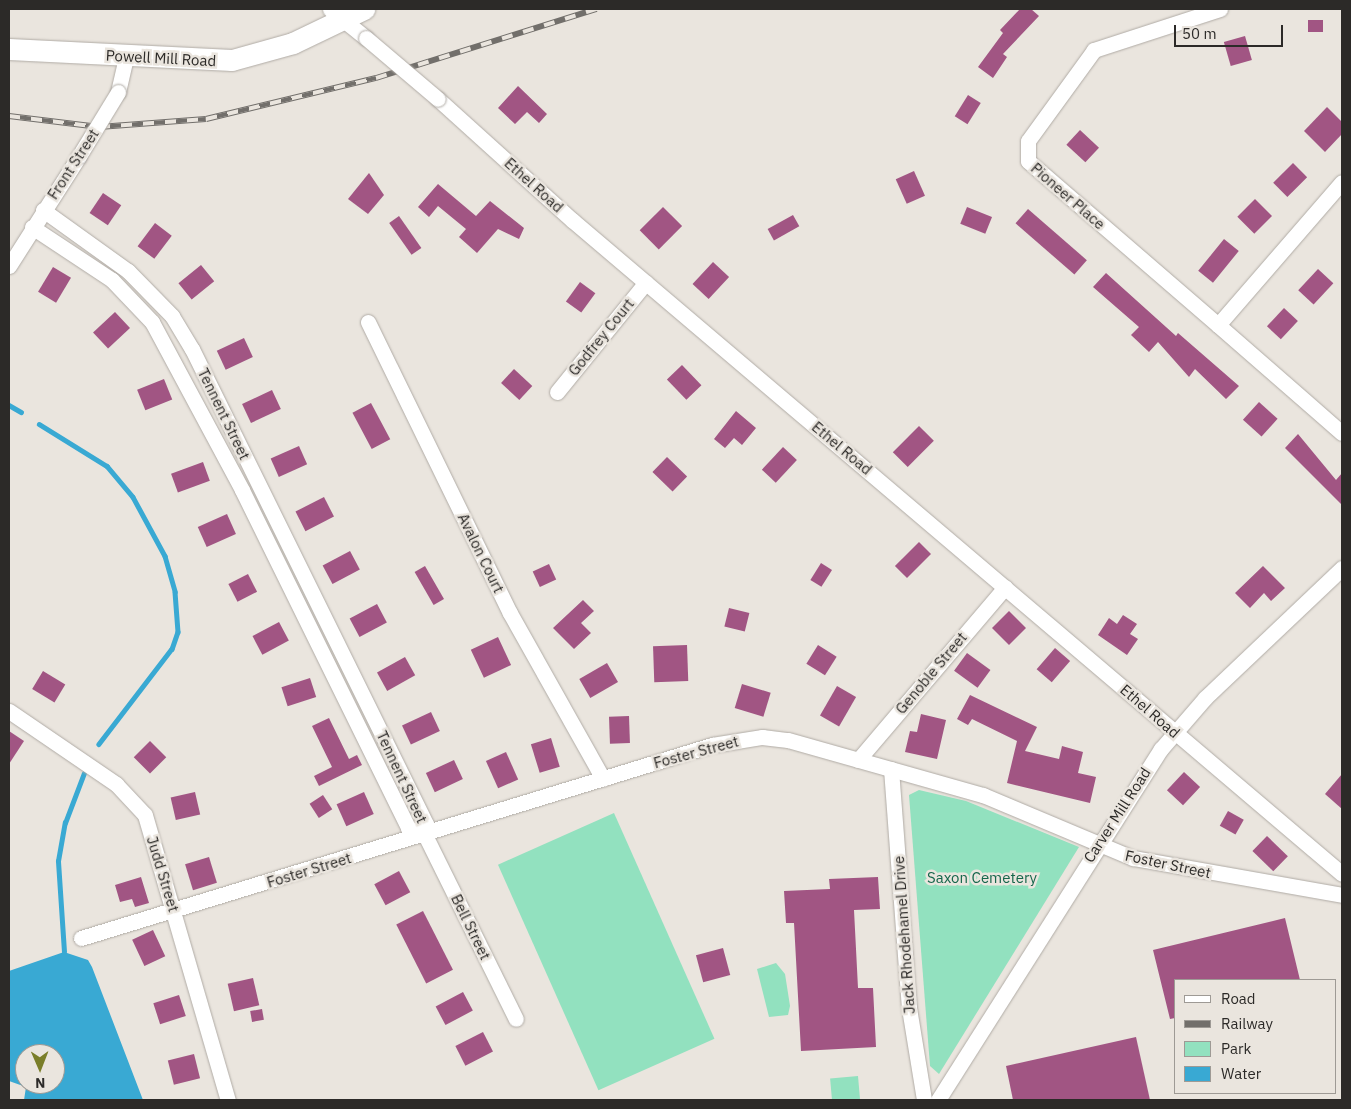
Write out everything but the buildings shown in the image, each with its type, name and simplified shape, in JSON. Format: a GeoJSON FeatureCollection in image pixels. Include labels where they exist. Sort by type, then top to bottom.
{"type":"FeatureCollection","features":[{"type":"Feature","properties":{"kind":"street","name":"Powell Mill Road"},"geometry":{"type":"LineString","coordinates":[[9,50],[126,57],[232,60],[293,43],[337,15],[364,9]]}},
{"type":"Feature","properties":{"kind":"street","name":"Pioneer Place"},"geometry":{"type":"LineString","coordinates":[[1220,9],[1094,50],[1025,151],[1035,169],[1342,434]]}},
{"type":"Feature","properties":{"kind":"street","name":"Ethel Road"},"geometry":{"type":"LineString","coordinates":[[337,15],[438,100],[646,282],[1342,874]]}},
{"type":"Feature","properties":{"kind":"street","name":"Front Street"},"geometry":{"type":"LineString","coordinates":[[9,266],[118,92],[126,57]]}},
{"type":"Feature","properties":{"kind":"street"},"geometry":{"type":"LineString","coordinates":[[1218,325],[1342,182]]}},
{"type":"Feature","properties":{"kind":"street","name":"Tennent Street"},"geometry":{"type":"LineString","coordinates":[[43,210],[128,271],[177,324],[422,815],[425,836]]}},
{"type":"Feature","properties":{"kind":"street","name":"Tennent Street"},"geometry":{"type":"LineString","coordinates":[[32,227],[112,280],[152,322],[242,490],[408,828],[425,836]]}},
{"type":"Feature","properties":{"kind":"street","name":"Godfrey Court"},"geometry":{"type":"LineString","coordinates":[[557,392],[646,282]]}},
{"type":"Feature","properties":{"kind":"street","name":"Avalon Court"},"geometry":{"type":"LineString","coordinates":[[368,322],[510,613],[603,779]]}},
{"type":"Feature","properties":{"kind":"street","name":"Carver Mill Road"},"geometry":{"type":"LineString","coordinates":[[938,1100],[1098,845],[1174,732],[1342,568]]}},
{"type":"Feature","properties":{"kind":"street","name":"Genoble Street"},"geometry":{"type":"LineString","coordinates":[[858,760],[1005,587]]}},
{"type":"Feature","properties":{"kind":"street","name":"Judd Street"},"geometry":{"type":"LineString","coordinates":[[9,711],[116,784],[137,803],[150,829],[228,1100]]}},
{"type":"Feature","properties":{"kind":"street","name":"Foster Street"},"geometry":{"type":"LineString","coordinates":[[81,938],[425,836],[603,779],[737,739],[788,740],[1008,804],[1098,845],[1133,858],[1342,895]]}},
{"type":"Feature","properties":{"kind":"street","name":"Jack Rhodehamel Drive"},"geometry":{"type":"LineString","coordinates":[[891,769],[909,1008],[924,1100]]}},
{"type":"Feature","properties":{"kind":"street","name":"Bell Street"},"geometry":{"type":"LineString","coordinates":[[425,836],[516,1019]]}},
{"type":"Feature","properties":{"kind":"green space","name":"Saxon Cemetery"},"geometry":{"type":"Polygon","coordinates":[[[919,790],[966,801],[1079,847],[939,1074],[930,1066],[909,795],[919,790]]]}},
{"type":"Feature","properties":{"kind":"green space"},"geometry":{"type":"Polygon","coordinates":[[[614,813],[714,1039],[598,1090],[498,865],[614,813]]]}},
{"type":"Feature","properties":{"kind":"green space"},"geometry":{"type":"Polygon","coordinates":[[[776,963],[785,974],[790,1006],[788,1015],[769,1017],[757,969],[776,963]]]}},
{"type":"Feature","properties":{"kind":"green space"},"geometry":{"type":"Polygon","coordinates":[[[858,1076],[860,1100],[832,1100],[830,1078],[858,1076]]]}},
{"type":"Feature","properties":{"kind":"water"},"geometry":{"type":"Polygon","coordinates":[[[64,952],[88,960],[143,1100],[24,1100],[25,1094],[65,1094],[65,1044],[15,1044],[15,1083],[9,1081],[9,971],[64,952]]]}},
{"type":"Feature","properties":{"kind":"waterway"},"geometry":{"type":"LineString","coordinates":[[9,405],[21,412]]}},
{"type":"Feature","properties":{"kind":"waterway"},"geometry":{"type":"LineString","coordinates":[[39,424],[107,466],[133,497],[165,556],[175,592],[178,632],[172,649],[99,744]]}},
{"type":"Feature","properties":{"kind":"waterway"},"geometry":{"type":"LineString","coordinates":[[64,952],[58,861],[65,823],[84,773]]}},
{"type":"Feature","properties":{"kind":"railway"},"geometry":{"type":"LineString","coordinates":[[9,116],[99,127],[206,119],[376,78],[596,9]]}}]}
